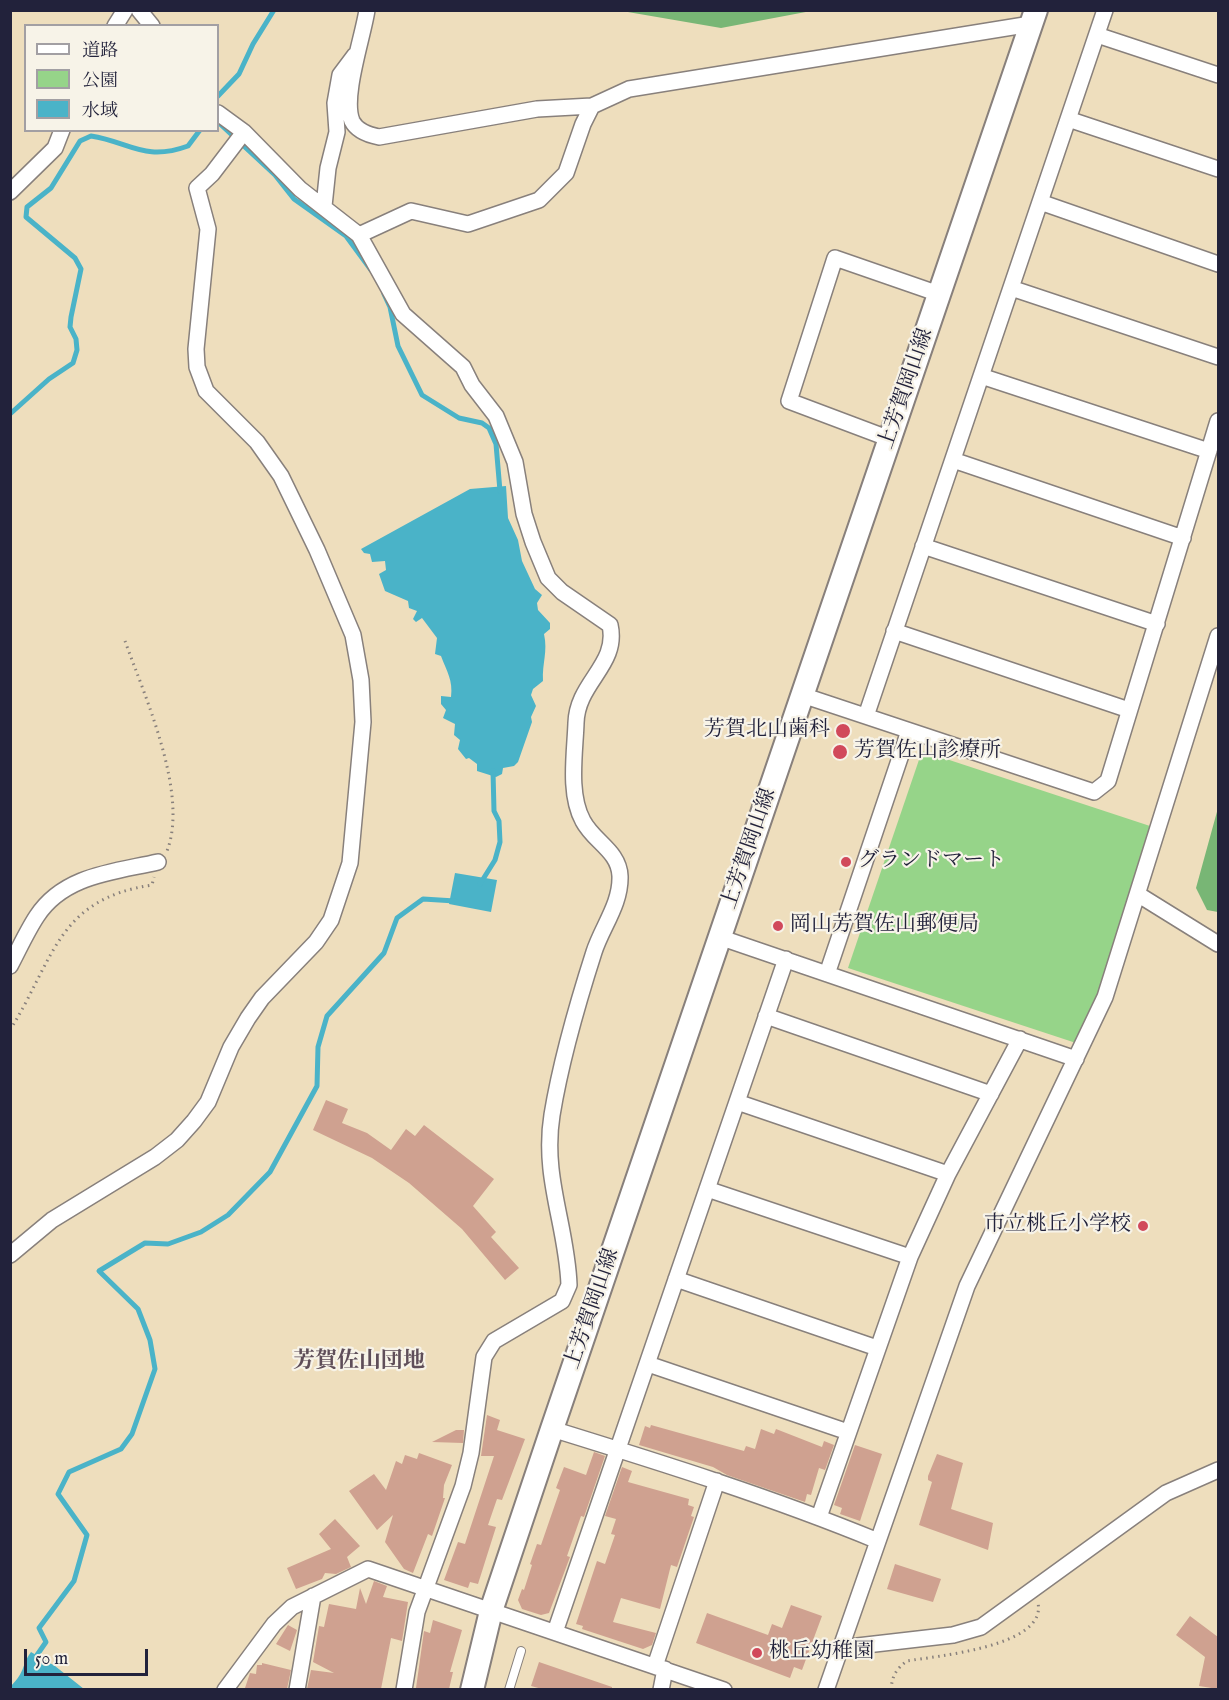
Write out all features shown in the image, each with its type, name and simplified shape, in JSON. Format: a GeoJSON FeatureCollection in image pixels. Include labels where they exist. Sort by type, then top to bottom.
{"type":"FeatureCollection","features":[{"type":"Feature","properties":{"kind":"main road","name":"上芳賀岡山線"},"geometry":{"type":"LineString","coordinates":[[472,1689],[491,1611],[552,1429],[1034,17]]}},
{"type":"Feature","properties":{"kind":"street"},"geometry":{"type":"LineString","coordinates":[[116,24],[125,10]]}},
{"type":"Feature","properties":{"kind":"street"},"geometry":{"type":"LineString","coordinates":[[139,10],[150,24]]}},
{"type":"Feature","properties":{"kind":"street"},"geometry":{"type":"LineString","coordinates":[[366,10],[350,101],[352,122],[364,134],[379,137],[537,109],[592,106],[629,89],[1034,17]]}},
{"type":"Feature","properties":{"kind":"street"},"geometry":{"type":"LineString","coordinates":[[866,716],[1105,10]]}},
{"type":"Feature","properties":{"kind":"street"},"geometry":{"type":"LineString","coordinates":[[1096,35],[1218,75]]}},
{"type":"Feature","properties":{"kind":"street"},"geometry":{"type":"LineString","coordinates":[[324,206],[328,168],[338,132],[335,103],[340,75],[357,53]]}},
{"type":"Feature","properties":{"kind":"street"},"geometry":{"type":"LineString","coordinates":[[358,235],[411,211],[468,224],[539,200],[566,172],[592,106]]}},
{"type":"Feature","properties":{"kind":"street"},"geometry":{"type":"LineString","coordinates":[[219,114],[240,138],[358,235],[403,314],[463,367],[472,385],[496,416],[515,462],[524,514],[548,578],[562,592],[610,625],[614,640],[603,666],[592,677],[578,702],[576,718],[574,785],[577,805],[590,833],[618,862],[620,877],[619,892],[595,949],[575,1016],[552,1115],[551,1176],[569,1285],[562,1301],[494,1341],[484,1357],[471,1453],[463,1486],[417,1612],[404,1689]]}},
{"type":"Feature","properties":{"kind":"street"},"geometry":{"type":"LineString","coordinates":[[1068,119],[1218,169]]}},
{"type":"Feature","properties":{"kind":"street"},"geometry":{"type":"LineString","coordinates":[[10,192],[55,148],[62,132]]}},
{"type":"Feature","properties":{"kind":"street"},"geometry":{"type":"LineString","coordinates":[[10,1255],[52,1220],[154,1157],[194,1121],[208,1102],[231,1047],[248,1018],[262,998],[316,942],[331,920],[350,863],[363,722],[361,680],[353,636],[317,550],[281,476],[257,442],[206,391],[197,367],[197,329],[208,229],[197,188],[212,174],[240,138]]}},
{"type":"Feature","properties":{"kind":"street"},"geometry":{"type":"LineString","coordinates":[[1040,202],[1218,264]]}},
{"type":"Feature","properties":{"kind":"street"},"geometry":{"type":"LineString","coordinates":[[890,439],[789,401],[835,258],[939,294]]}},
{"type":"Feature","properties":{"kind":"street"},"geometry":{"type":"LineString","coordinates":[[1011,288],[1218,357]]}},
{"type":"Feature","properties":{"kind":"street"},"geometry":{"type":"LineString","coordinates":[[981,375],[1209,451]]}},
{"type":"Feature","properties":{"kind":"street"},"geometry":{"type":"LineString","coordinates":[[802,695],[1094,792],[1108,781],[1218,421]]}},
{"type":"Feature","properties":{"kind":"street"},"geometry":{"type":"LineString","coordinates":[[952,460],[1183,538]]}},
{"type":"Feature","properties":{"kind":"street"},"geometry":{"type":"LineString","coordinates":[[923,546],[1157,624]]}},
{"type":"Feature","properties":{"kind":"street"},"geometry":{"type":"LineString","coordinates":[[894,631],[1130,710]]}},
{"type":"Feature","properties":{"kind":"street"},"geometry":{"type":"LineString","coordinates":[[826,1689],[967,1286],[1105,998],[1218,636]]}},
{"type":"Feature","properties":{"kind":"street"},"geometry":{"type":"LineString","coordinates":[[827,974],[909,731]]}},
{"type":"Feature","properties":{"kind":"street"},"geometry":{"type":"LineString","coordinates":[[10,966],[38,915],[53,896],[70,884],[158,862]]}},
{"type":"Feature","properties":{"kind":"street"},"geometry":{"type":"LineString","coordinates":[[1139,895],[1218,944]]}},
{"type":"Feature","properties":{"kind":"street"},"geometry":{"type":"LineString","coordinates":[[719,937],[1076,1059]]}},
{"type":"Feature","properties":{"kind":"street"},"geometry":{"type":"LineString","coordinates":[[555,1632],[786,959]]}},
{"type":"Feature","properties":{"kind":"street"},"geometry":{"type":"LineString","coordinates":[[766,1016],[991,1094]]}},
{"type":"Feature","properties":{"kind":"street"},"geometry":{"type":"LineString","coordinates":[[819,1516],[910,1257],[948,1174],[1020,1040]]}},
{"type":"Feature","properties":{"kind":"street"},"geometry":{"type":"LineString","coordinates":[[737,1102],[948,1174]]}},
{"type":"Feature","properties":{"kind":"street"},"geometry":{"type":"LineString","coordinates":[[707,1189],[910,1257]]}},
{"type":"Feature","properties":{"kind":"street"},"geometry":{"type":"LineString","coordinates":[[676,1279],[877,1348]]}},
{"type":"Feature","properties":{"kind":"street"},"geometry":{"type":"LineString","coordinates":[[648,1364],[848,1432]]}},
{"type":"Feature","properties":{"kind":"street"},"geometry":{"type":"LineString","coordinates":[[552,1429],[819,1516],[878,1541]]}},
{"type":"Feature","properties":{"kind":"street"},"geometry":{"type":"LineString","coordinates":[[840,1648],[953,1635],[981,1627],[1166,1493],[1218,1470]]}},
{"type":"Feature","properties":{"kind":"street"},"geometry":{"type":"LineString","coordinates":[[661,1689],[660,1668],[717,1481]]}},
{"type":"Feature","properties":{"kind":"street"},"geometry":{"type":"LineString","coordinates":[[225,1689],[274,1624],[292,1607],[368,1569],[724,1689]]}},
{"type":"Feature","properties":{"kind":"street"},"geometry":{"type":"LineString","coordinates":[[297,1689],[313,1596]]}},
{"type":"Feature","properties":{"kind":"lane"},"geometry":{"type":"LineString","coordinates":[[509,1689],[521,1651]]}},
{"type":"Feature","properties":{"kind":"path"},"geometry":{"type":"LineString","coordinates":[[10,1030],[68,926],[92,904],[124,889],[152,885],[158,862],[166,855],[172,838],[173,806],[160,742],[125,641]]}},
{"type":"Feature","properties":{"kind":"green space"},"geometry":{"type":"Polygon","coordinates":[[[811,10],[721,28],[622,11],[811,10]]]}},
{"type":"Feature","properties":{"kind":"green space"},"geometry":{"type":"Polygon","coordinates":[[[922,751],[1150,826],[1101,986],[1076,1043],[848,968],[922,751]]]}},
{"type":"Feature","properties":{"kind":"green space"},"geometry":{"type":"Polygon","coordinates":[[[1218,808],[1218,912],[1207,910],[1196,888],[1218,808]]]}},
{"type":"Feature","properties":{"kind":"water"},"geometry":{"type":"Polygon","coordinates":[[[506,486],[508,518],[518,540],[522,561],[535,589],[542,595],[537,603],[538,610],[550,623],[550,629],[544,634],[543,681],[533,689],[531,695],[536,706],[518,762],[514,766],[503,768],[502,774],[496,777],[477,771],[477,764],[469,758],[466,759],[458,749],[460,740],[454,735],[455,724],[443,718],[446,710],[441,704],[441,696],[451,697],[451,686],[441,656],[435,654],[437,638],[422,618],[416,622],[413,619],[417,611],[409,608],[408,601],[385,591],[379,574],[386,570],[385,561],[372,562],[370,554],[364,553],[361,549],[470,489],[506,486]]]}},
{"type":"Feature","properties":{"kind":"water"},"geometry":{"type":"Polygon","coordinates":[[[455,873],[497,880],[491,912],[449,904],[455,873]]]}},
{"type":"Feature","properties":{"kind":"water"},"geometry":{"type":"Polygon","coordinates":[[[31,1652],[55,1666],[84,1689],[11,1689],[31,1652]]]}},
{"type":"Feature","properties":{"kind":"building"},"geometry":{"type":"Polygon","coordinates":[[[326,1100],[348,1109],[342,1123],[367,1133],[391,1150],[406,1129],[415,1136],[424,1125],[494,1179],[473,1206],[496,1232],[491,1237],[519,1268],[505,1280],[462,1229],[409,1183],[372,1158],[313,1130],[326,1100]]]}},
{"type":"Feature","properties":{"kind":"building"},"geometry":{"type":"Polygon","coordinates":[[[487,1415],[500,1420],[497,1430],[525,1439],[502,1500],[497,1499],[488,1525],[496,1527],[478,1584],[470,1582],[468,1588],[444,1580],[458,1542],[465,1544],[494,1456],[481,1456],[487,1415]]]}},
{"type":"Feature","properties":{"kind":"building"},"geometry":{"type":"Polygon","coordinates":[[[651,1425],[744,1451],[746,1446],[755,1449],[761,1429],[774,1434],[776,1429],[822,1447],[824,1441],[834,1445],[825,1470],[819,1468],[811,1495],[807,1494],[805,1502],[727,1475],[713,1467],[639,1445],[645,1426],[650,1428],[651,1425]]]}},
{"type":"Feature","properties":{"kind":"building"},"geometry":{"type":"Polygon","coordinates":[[[456,1430],[464,1430],[463,1443],[432,1442],[456,1430]]]}},
{"type":"Feature","properties":{"kind":"building"},"geometry":{"type":"Polygon","coordinates":[[[855,1445],[882,1454],[860,1521],[840,1514],[842,1508],[834,1505],[855,1445]]]}},
{"type":"Feature","properties":{"kind":"building"},"geometry":{"type":"Polygon","coordinates":[[[594,1452],[605,1456],[584,1517],[581,1516],[567,1556],[570,1557],[549,1613],[541,1615],[522,1609],[518,1600],[522,1589],[524,1590],[537,1544],[541,1545],[560,1490],[556,1488],[564,1467],[586,1475],[594,1452]]]}},
{"type":"Feature","properties":{"kind":"building"},"geometry":{"type":"Polygon","coordinates":[[[419,1453],[452,1465],[444,1485],[443,1498],[445,1498],[432,1536],[428,1534],[413,1573],[404,1569],[385,1542],[393,1515],[377,1530],[349,1491],[374,1474],[386,1490],[396,1461],[402,1464],[405,1455],[417,1459],[419,1453]]]}},
{"type":"Feature","properties":{"kind":"building"},"geometry":{"type":"Polygon","coordinates":[[[937,1454],[963,1463],[951,1509],[993,1523],[988,1550],[919,1525],[932,1482],[928,1480],[928,1476],[937,1454]]]}},
{"type":"Feature","properties":{"kind":"building"},"geometry":{"type":"Polygon","coordinates":[[[622,1467],[632,1471],[628,1482],[689,1499],[688,1505],[694,1507],[691,1516],[694,1517],[677,1567],[671,1565],[660,1609],[621,1598],[613,1622],[656,1633],[652,1645],[643,1649],[582,1629],[583,1626],[576,1624],[597,1561],[605,1564],[615,1535],[611,1534],[616,1519],[605,1516],[622,1467]]]}},
{"type":"Feature","properties":{"kind":"building"},"geometry":{"type":"Polygon","coordinates":[[[335,1519],[360,1546],[347,1557],[351,1567],[336,1574],[325,1573],[322,1579],[296,1589],[287,1568],[331,1549],[319,1534],[335,1519]]]}},
{"type":"Feature","properties":{"kind":"building"},"geometry":{"type":"Polygon","coordinates":[[[895,1564],[941,1579],[933,1602],[887,1589],[895,1564]]]}},
{"type":"Feature","properties":{"kind":"building"},"geometry":{"type":"Polygon","coordinates":[[[374,1581],[387,1586],[383,1597],[408,1602],[402,1641],[391,1638],[381,1689],[307,1689],[311,1670],[334,1673],[313,1662],[319,1626],[324,1627],[329,1604],[356,1609],[360,1588],[366,1604],[374,1581]]]}},
{"type":"Feature","properties":{"kind":"building"},"geometry":{"type":"Polygon","coordinates":[[[791,1605],[822,1616],[802,1670],[794,1667],[790,1678],[696,1643],[707,1613],[768,1635],[772,1624],[782,1628],[791,1605]]]}},
{"type":"Feature","properties":{"kind":"building"},"geometry":{"type":"Polygon","coordinates":[[[1190,1616],[1218,1637],[1218,1689],[1199,1686],[1205,1657],[1176,1635],[1190,1616]]]}},
{"type":"Feature","properties":{"kind":"building"},"geometry":{"type":"Polygon","coordinates":[[[433,1620],[462,1630],[450,1672],[453,1672],[449,1689],[416,1688],[424,1631],[430,1633],[433,1620]]]}},
{"type":"Feature","properties":{"kind":"building"},"geometry":{"type":"Polygon","coordinates":[[[288,1625],[297,1630],[290,1651],[276,1644],[288,1625]]]}},
{"type":"Feature","properties":{"kind":"building"},"geometry":{"type":"Polygon","coordinates":[[[539,1662],[612,1687],[612,1689],[542,1689],[531,1686],[539,1662]]]}},
{"type":"Feature","properties":{"kind":"building"},"geometry":{"type":"Polygon","coordinates":[[[262,1663],[291,1670],[287,1689],[245,1688],[250,1673],[256,1674],[257,1665],[262,1665],[262,1663]]]}},
{"type":"Feature","properties":{"kind":"waterway"},"geometry":{"type":"LineString","coordinates":[[219,95],[239,74],[253,44],[274,10]]}},
{"type":"Feature","properties":{"kind":"waterway"},"geometry":{"type":"LineString","coordinates":[[219,123],[275,175],[294,199],[346,236],[371,270]]}},
{"type":"Feature","properties":{"kind":"waterway"},"geometry":{"type":"LineString","coordinates":[[10,414],[49,379],[73,363],[77,350],[76,339],[70,327],[81,269],[75,258],[26,217],[27,207],[51,188],[80,141],[91,136],[138,149],[160,152],[188,146],[198,132]]}},
{"type":"Feature","properties":{"kind":"waterway"},"geometry":{"type":"LineString","coordinates":[[384,294],[390,307],[398,346],[422,395],[459,418],[482,423],[489,428],[496,444],[500,491]]}},
{"type":"Feature","properties":{"kind":"waterway"},"geometry":{"type":"LineString","coordinates":[[480,884],[495,860],[500,842],[499,821],[494,811],[493,771]]}},
{"type":"Feature","properties":{"kind":"waterway"},"geometry":{"type":"LineString","coordinates":[[36,1661],[37,1655],[46,1642],[39,1628],[74,1581],[87,1535],[58,1494],[69,1472],[121,1449],[132,1434],[155,1369],[150,1340],[138,1309],[99,1271],[145,1243],[168,1244],[201,1232],[228,1215],[270,1172],[317,1086],[318,1047],[327,1016],[384,953],[397,918],[423,899],[455,901]]}},
{"type":"Feature","properties":{"kind":"place","name":"芳賀北山歯科"},"geometry":{"type":"Point","coordinates":[843,731]}},
{"type":"Feature","properties":{"kind":"place","name":"芳賀佐山診療所"},"geometry":{"type":"Point","coordinates":[840,752]}},
{"type":"Feature","properties":{"kind":"place","name":"グランドマート"},"geometry":{"type":"Point","coordinates":[846,862]}},
{"type":"Feature","properties":{"kind":"place","name":"岡山芳賀佐山郵便局"},"geometry":{"type":"Point","coordinates":[778,926]}},
{"type":"Feature","properties":{"kind":"place","name":"市立桃丘小学校"},"geometry":{"type":"Point","coordinates":[1143,1226]}},
{"type":"Feature","properties":{"kind":"place","name":"桃丘幼稚園"},"geometry":{"type":"Point","coordinates":[757,1653]}},
{"type":"Feature","properties":{"kind":"district","name":"芳賀佐山団地"},"geometry":{"type":"Point","coordinates":[359,1362]}}]}
